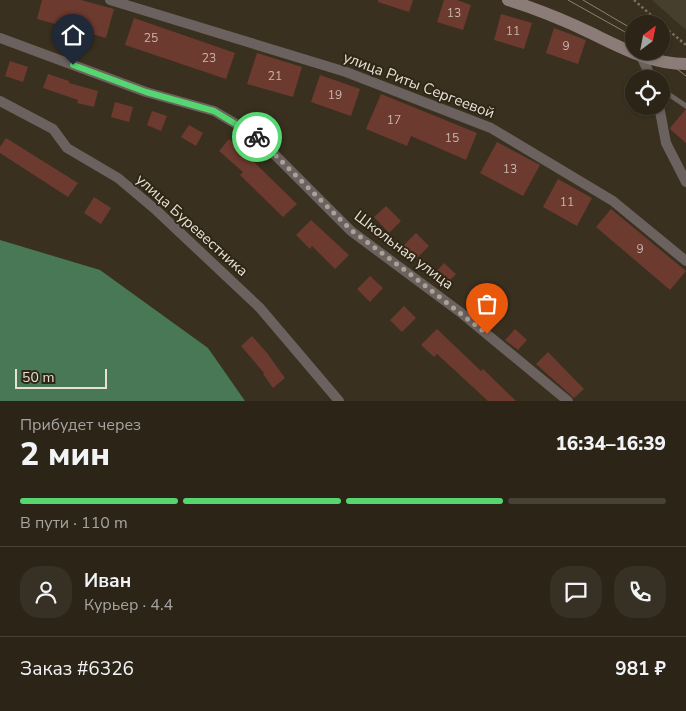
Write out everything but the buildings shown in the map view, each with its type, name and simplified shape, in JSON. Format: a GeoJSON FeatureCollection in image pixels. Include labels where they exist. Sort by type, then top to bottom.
{"type":"FeatureCollection","features":[{"type":"Feature","properties":{"kind":"main road"},"geometry":{"type":"LineString","coordinates":[[508,0],[538,9],[625,49]]}},
{"type":"Feature","properties":{"kind":"main road"},"geometry":{"type":"LineString","coordinates":[[656,60],[672,64],[686,64]]}},
{"type":"Feature","properties":{"kind":"street","name":"улица Риты Сергеевой"},"geometry":{"type":"LineString","coordinates":[[110,0],[346,72],[491,128],[613,201],[686,261]]}},
{"type":"Feature","properties":{"kind":"street","name":"Школьная улица"},"geometry":{"type":"LineString","coordinates":[[0,38],[146,92],[214,111],[255,135],[351,230],[460,312],[568,401]]}},
{"type":"Feature","properties":{"kind":"street","name":"улица Буревестника"},"geometry":{"type":"LineString","coordinates":[[0,100],[53,129],[67,148],[118,178],[156,210],[260,308],[339,401]]}},
{"type":"Feature","properties":{"kind":"street"},"geometry":{"type":"LineString","coordinates":[[661,115],[666,143],[686,182]]}},
{"type":"Feature","properties":{"kind":"lane"},"geometry":{"type":"LineString","coordinates":[[670,95],[686,106]]}},
{"type":"Feature","properties":{"kind":"path"},"geometry":{"type":"LineString","coordinates":[[634,0],[651,15]]}},
{"type":"Feature","properties":{"kind":"path"},"geometry":{"type":"LineString","coordinates":[[670,32],[686,46]]}},
{"type":"Feature","properties":{"kind":"shaded area"},"geometry":{"type":"Polygon","coordinates":[[[652,0],[686,0],[686,30],[670,15],[652,0]]]}},
{"type":"Feature","properties":{"kind":"green space"},"geometry":{"type":"Polygon","coordinates":[[[0,240],[100,270],[208,348],[245,401],[0,401],[0,240]]]}},
{"type":"Feature","properties":{"kind":"tram line"},"geometry":{"type":"LineString","coordinates":[[568,0],[625,32]]}},
{"type":"Feature","properties":{"kind":"tram line"},"geometry":{"type":"LineString","coordinates":[[583,0],[625,25]]}},
{"type":"Feature","properties":{"kind":"tram line"},"geometry":{"type":"LineString","coordinates":[[666,60],[686,76]]}},
{"type":"Feature","properties":{"kind":"way so far"},"geometry":{"type":"LineString","coordinates":[[257,137],[351,230],[487,334]]}},
{"type":"Feature","properties":{"kind":"route"},"geometry":{"type":"LineString","coordinates":[[73,65],[146,92],[214,111],[257,137]]}}]}
